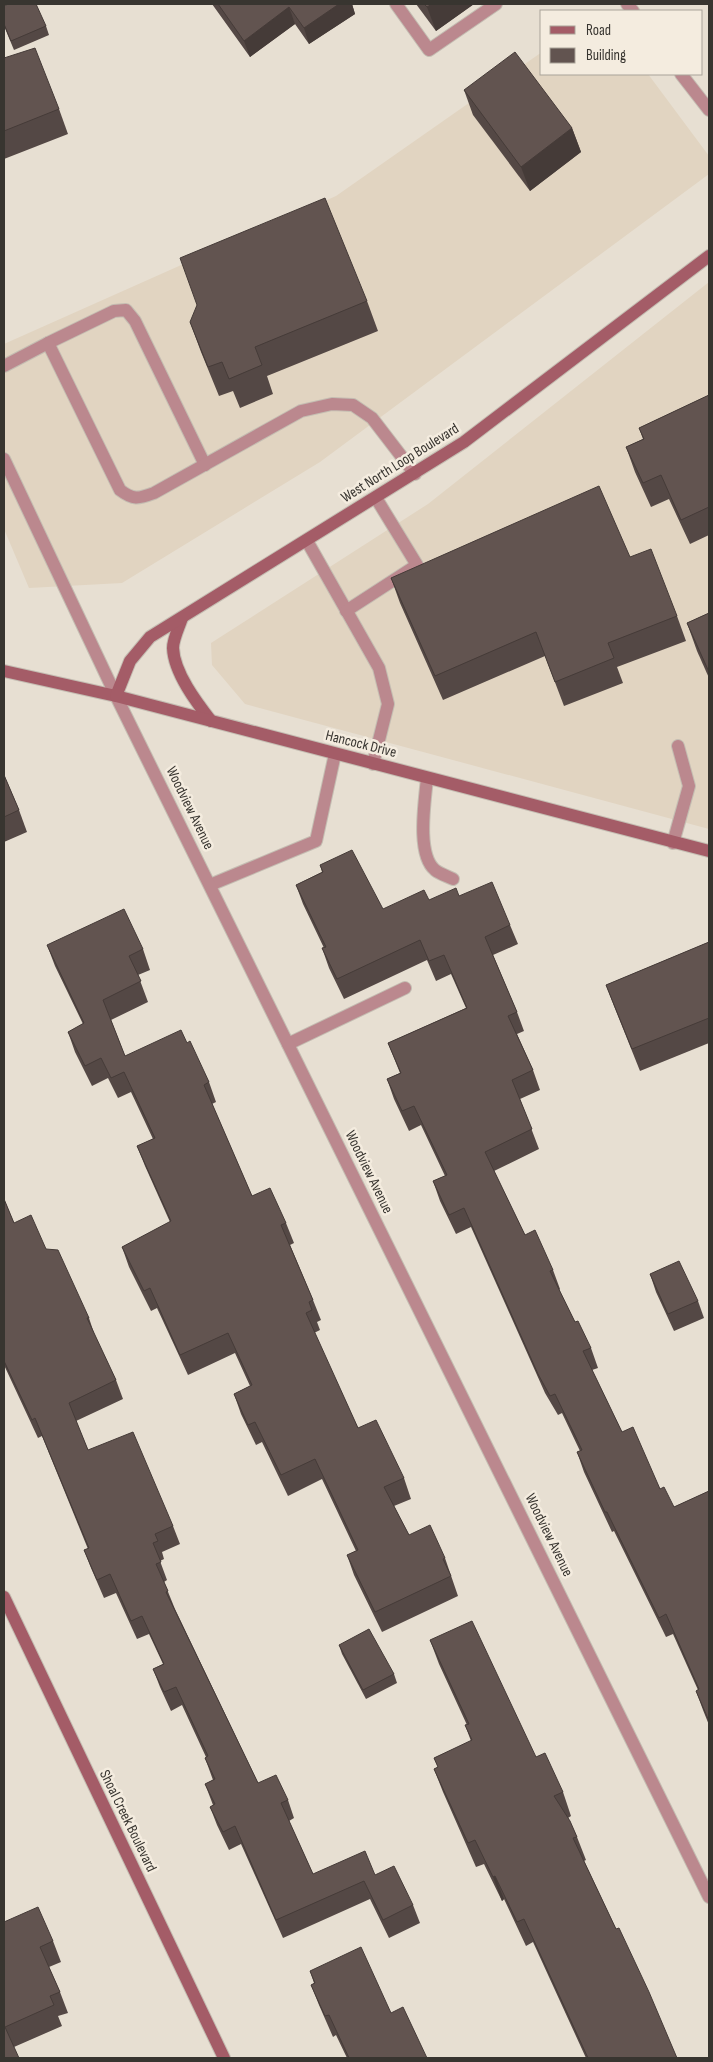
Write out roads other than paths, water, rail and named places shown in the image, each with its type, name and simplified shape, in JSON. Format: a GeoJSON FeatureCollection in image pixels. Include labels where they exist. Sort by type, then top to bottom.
{"type":"FeatureCollection","features":[{"type":"Feature","properties":{"kind":"street"},"geometry":{"type":"LineString","coordinates":[[396,4],[429,50],[496,4]]}},
{"type":"Feature","properties":{"kind":"street"},"geometry":{"type":"LineString","coordinates":[[682,75],[709,110]]}},
{"type":"Feature","properties":{"kind":"street","name":"West North Loop Boulevard"},"geometry":{"type":"LineString","coordinates":[[116,696],[130,661],[150,637],[464,442],[709,256]]}},
{"type":"Feature","properties":{"kind":"street"},"geometry":{"type":"LineString","coordinates":[[4,366],[114,311],[126,310],[135,321],[206,465]]}},
{"type":"Feature","properties":{"kind":"street"},"geometry":{"type":"LineString","coordinates":[[48,343],[120,490],[130,498],[143,498],[301,411],[332,404],[353,405],[372,418],[415,474]]}},
{"type":"Feature","properties":{"kind":"street","name":"Woodview Avenue"},"geometry":{"type":"LineString","coordinates":[[4,459],[116,696],[709,1897]]}},
{"type":"Feature","properties":{"kind":"street"},"geometry":{"type":"LineString","coordinates":[[346,611],[416,565],[376,498]]}},
{"type":"Feature","properties":{"kind":"street"},"geometry":{"type":"LineString","coordinates":[[307,541],[379,668],[388,704],[373,764]]}},
{"type":"Feature","properties":{"kind":"street"},"geometry":{"type":"LineString","coordinates":[[182,618],[173,648],[180,672],[193,698],[212,721]]}},
{"type":"Feature","properties":{"kind":"street","name":"Hancock Drive"},"geometry":{"type":"LineString","coordinates":[[4,671],[116,696],[709,851]]}},
{"type":"Feature","properties":{"kind":"street"},"geometry":{"type":"LineString","coordinates":[[674,842],[689,786],[678,746]]}},
{"type":"Feature","properties":{"kind":"street"},"geometry":{"type":"LineString","coordinates":[[210,885],[316,841],[335,754]]}},
{"type":"Feature","properties":{"kind":"street"},"geometry":{"type":"LineString","coordinates":[[427,778],[423,833],[424,850],[434,869],[453,879]]}},
{"type":"Feature","properties":{"kind":"street"},"geometry":{"type":"LineString","coordinates":[[288,1044],[405,988]]}},
{"type":"Feature","properties":{"kind":"street","name":"Shoal Creek Boulevard"},"geometry":{"type":"LineString","coordinates":[[4,1597],[224,2058]]}}]}
